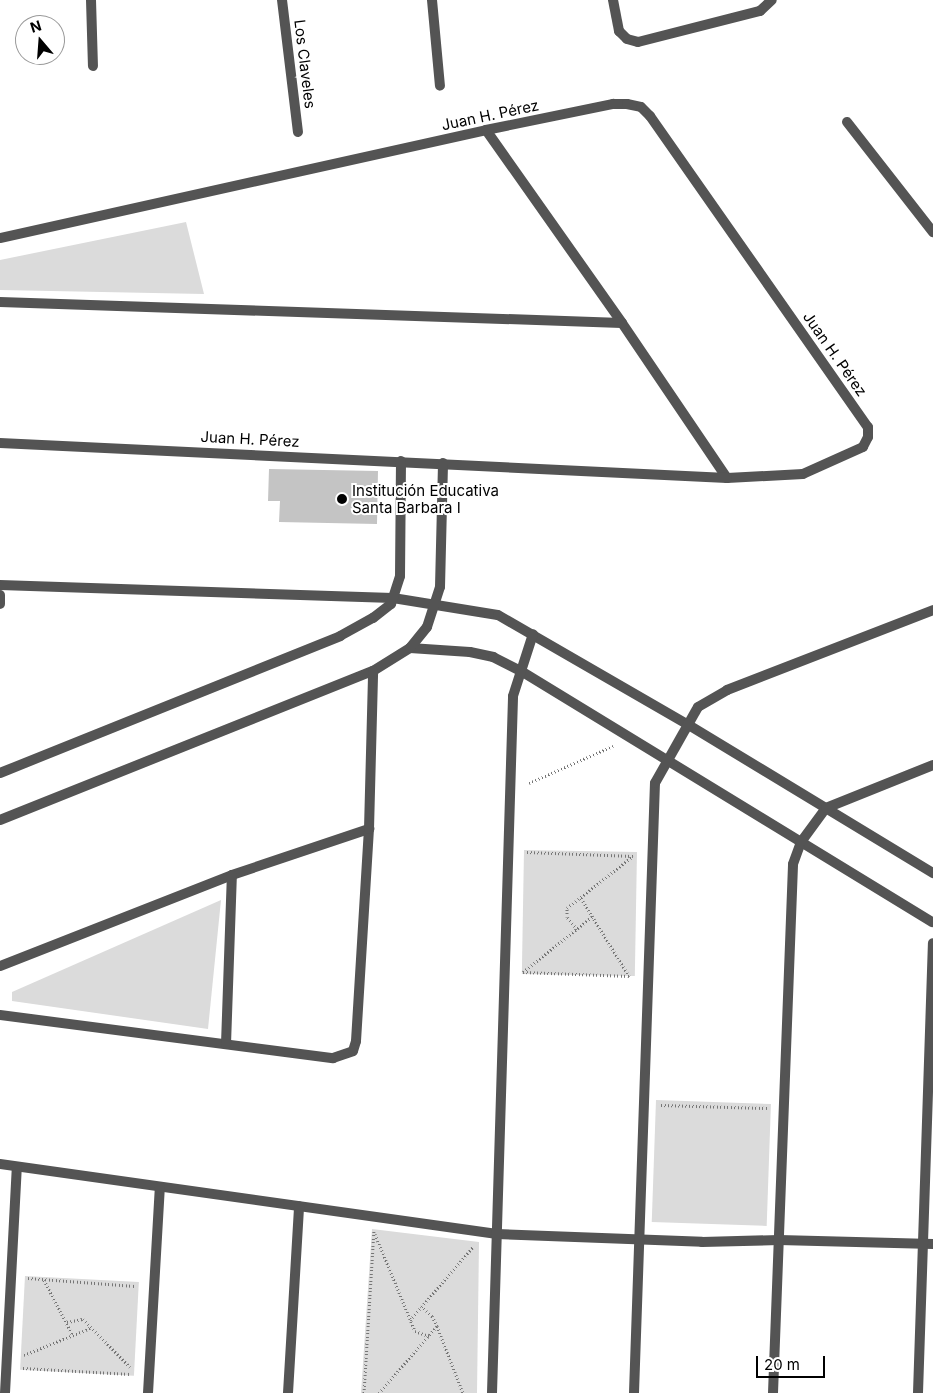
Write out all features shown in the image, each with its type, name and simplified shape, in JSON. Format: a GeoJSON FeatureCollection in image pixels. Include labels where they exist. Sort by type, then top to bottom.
{"type":"FeatureCollection","features":[{"type":"Feature","properties":{"kind":"street"},"geometry":{"type":"LineString","coordinates":[[91,0],[93,66]]}},
{"type":"Feature","properties":{"kind":"street","name":"Los Claveles"},"geometry":{"type":"LineString","coordinates":[[282,0],[298,132]]}},
{"type":"Feature","properties":{"kind":"street"},"geometry":{"type":"LineString","coordinates":[[432,0],[440,86]]}},
{"type":"Feature","properties":{"kind":"street"},"geometry":{"type":"LineString","coordinates":[[612,0],[619,31],[627,39],[638,42],[760,11],[772,0]]}},
{"type":"Feature","properties":{"kind":"street","name":"Juan H. Pérez"},"geometry":{"type":"LineString","coordinates":[[0,238],[486,130],[612,104],[627,104],[641,107],[656,124],[868,427],[868,437],[863,447],[803,474],[727,478],[0,443]]}},
{"type":"Feature","properties":{"kind":"street"},"geometry":{"type":"LineString","coordinates":[[847,122],[933,232]]}},
{"type":"Feature","properties":{"kind":"street"},"geometry":{"type":"LineString","coordinates":[[486,130],[622,323],[727,478]]}},
{"type":"Feature","properties":{"kind":"street"},"geometry":{"type":"LineString","coordinates":[[0,302],[622,323]]}},
{"type":"Feature","properties":{"kind":"street"},"geometry":{"type":"LineString","coordinates":[[0,773],[340,636],[373,618],[391,604],[400,576],[402,461]]}},
{"type":"Feature","properties":{"kind":"street"},"geometry":{"type":"LineString","coordinates":[[0,820],[374,671],[410,648],[427,627],[440,587],[443,463]]}},
{"type":"Feature","properties":{"kind":"street"},"geometry":{"type":"LineString","coordinates":[[0,585],[393,598],[498,615],[687,724],[933,873]]}},
{"type":"Feature","properties":{"kind":"street"},"geometry":{"type":"LineString","coordinates":[[0,595],[0,604]]}},
{"type":"Feature","properties":{"kind":"street"},"geometry":{"type":"LineString","coordinates":[[634,1393],[655,783],[666,760],[698,706],[727,690],[933,610]]}},
{"type":"Feature","properties":{"kind":"street"},"geometry":{"type":"LineString","coordinates":[[492,1393],[513,696],[533,634]]}},
{"type":"Feature","properties":{"kind":"street"},"geometry":{"type":"LineString","coordinates":[[410,648],[470,652],[493,657],[521,671],[933,922]]}},
{"type":"Feature","properties":{"kind":"street"},"geometry":{"type":"LineString","coordinates":[[0,1015],[332,1058],[353,1051],[356,1042],[369,829],[374,671]]}},
{"type":"Feature","properties":{"kind":"street"},"geometry":{"type":"LineString","coordinates":[[773,1393],[793,864],[801,842],[826,808],[933,765]]}},
{"type":"Feature","properties":{"kind":"street"},"geometry":{"type":"LineString","coordinates":[[0,966],[232,875],[369,829]]}},
{"type":"Feature","properties":{"kind":"street"},"geometry":{"type":"LineString","coordinates":[[226,1044],[232,875]]}},
{"type":"Feature","properties":{"kind":"street"},"geometry":{"type":"LineString","coordinates":[[918,1393],[928,1244],[933,943]]}},
{"type":"Feature","properties":{"kind":"street"},"geometry":{"type":"LineString","coordinates":[[0,1164],[498,1234],[702,1242],[779,1240],[928,1244]]}},
{"type":"Feature","properties":{"kind":"street"},"geometry":{"type":"LineString","coordinates":[[5,1393],[17,1167]]}},
{"type":"Feature","properties":{"kind":"street"},"geometry":{"type":"LineString","coordinates":[[148,1393],[160,1187]]}},
{"type":"Feature","properties":{"kind":"street"},"geometry":{"type":"LineString","coordinates":[[288,1393],[299,1206]]}},
{"type":"Feature","properties":{"kind":"path"},"geometry":{"type":"LineString","coordinates":[[529,783],[615,745]]}},
{"type":"Feature","properties":{"kind":"path"},"geometry":{"type":"LineString","coordinates":[[527,852],[633,856],[567,908],[567,917],[577,929]]}},
{"type":"Feature","properties":{"kind":"path"},"geometry":{"type":"LineString","coordinates":[[581,898],[593,916],[629,976],[523,972],[593,916]]}},
{"type":"Feature","properties":{"kind":"path"},"geometry":{"type":"LineString","coordinates":[[661,1105],[767,1108]]}},
{"type":"Feature","properties":{"kind":"path"},"geometry":{"type":"LineString","coordinates":[[364,1393],[374,1231],[415,1331],[429,1336]]}},
{"type":"Feature","properties":{"kind":"path"},"geometry":{"type":"LineString","coordinates":[[410,1320],[477,1242]]}},
{"type":"Feature","properties":{"kind":"path"},"geometry":{"type":"LineString","coordinates":[[28,1278],[135,1286]]}},
{"type":"Feature","properties":{"kind":"path"},"geometry":{"type":"LineString","coordinates":[[43,1279],[74,1336]]}},
{"type":"Feature","properties":{"kind":"path"},"geometry":{"type":"LineString","coordinates":[[422,1306],[432,1316],[437,1326],[463,1393]]}},
{"type":"Feature","properties":{"kind":"path"},"geometry":{"type":"LineString","coordinates":[[67,1322],[83,1319],[130,1367]]}},
{"type":"Feature","properties":{"kind":"path"},"geometry":{"type":"LineString","coordinates":[[379,1393],[437,1326]]}},
{"type":"Feature","properties":{"kind":"path"},"geometry":{"type":"LineString","coordinates":[[23,1355],[74,1336],[90,1327]]}},
{"type":"Feature","properties":{"kind":"path"},"geometry":{"type":"LineString","coordinates":[[22,1368],[130,1374]]}},
{"type":"Feature","properties":{"kind":"shaded area"},"geometry":{"type":"Polygon","coordinates":[[[186,222],[204,294],[0,290],[0,260],[186,222]]]}},
{"type":"Feature","properties":{"kind":"shaded area"},"geometry":{"type":"Polygon","coordinates":[[[524,850],[637,852],[635,976],[522,974],[524,850]]]}},
{"type":"Feature","properties":{"kind":"shaded area"},"geometry":{"type":"Polygon","coordinates":[[[221,900],[208,1029],[12,1001],[12,992],[221,900]]]}},
{"type":"Feature","properties":{"kind":"shaded area"},"geometry":{"type":"Polygon","coordinates":[[[656,1100],[771,1104],[767,1226],[652,1222],[656,1100]]]}},
{"type":"Feature","properties":{"kind":"shaded area"},"geometry":{"type":"Polygon","coordinates":[[[372,1229],[479,1242],[477,1393],[361,1393],[372,1229]]]}},
{"type":"Feature","properties":{"kind":"shaded area"},"geometry":{"type":"Polygon","coordinates":[[[25,1276],[139,1282],[134,1376],[20,1370],[25,1276]]]}},
{"type":"Feature","properties":{"kind":"building"},"geometry":{"type":"Polygon","coordinates":[[[269,469],[378,471],[377,524],[279,522],[280,501],[268,501],[269,469]]]}},
{"type":"Feature","properties":{"kind":"place","name":"Institución Educativa Santa Barbara I"},"geometry":{"type":"Point","coordinates":[342,499]}}]}
